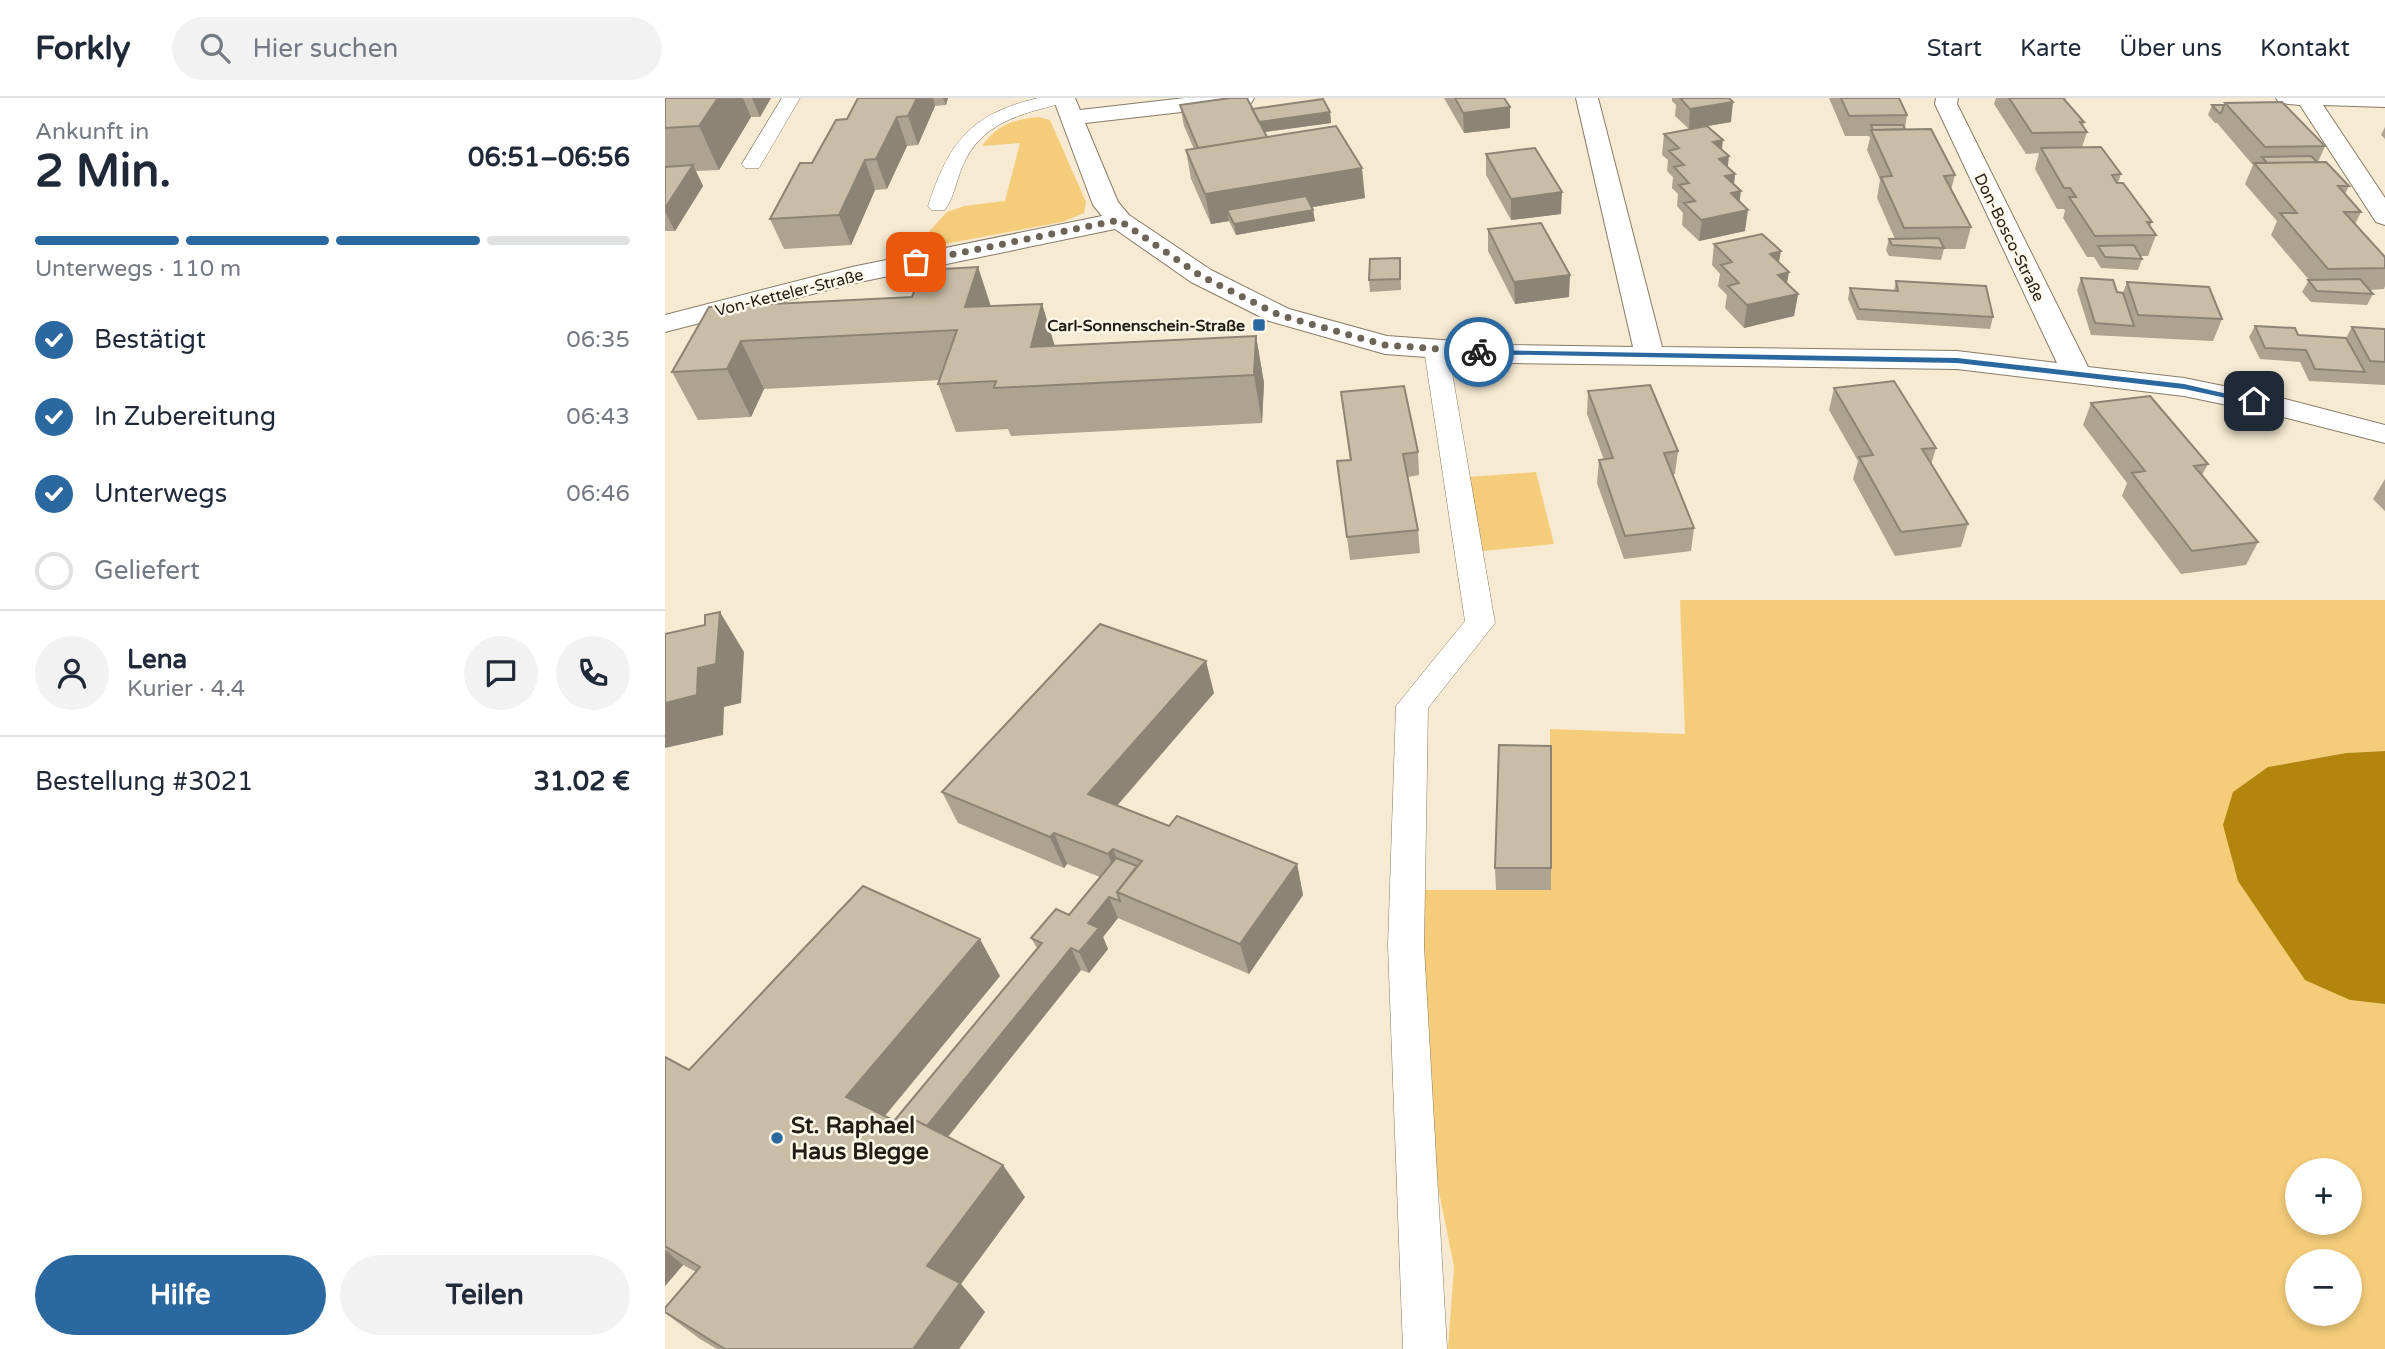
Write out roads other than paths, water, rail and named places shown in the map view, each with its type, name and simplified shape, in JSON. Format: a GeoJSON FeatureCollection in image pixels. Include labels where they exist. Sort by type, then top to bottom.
{"type":"FeatureCollection","features":[{"type":"Feature","properties":{"kind":"street"},"geometry":{"type":"LineString","coordinates":[[1243,98],[1065,105],[1106,205],[1119,220],[1201,276],[1279,315],[1385,345],[1511,354],[1957,360],[2184,387],[2277,406],[2385,434]]}},
{"type":"Feature","properties":{"kind":"street"},"geometry":{"type":"LineString","coordinates":[[1587,98],[1649,355]]}},
{"type":"Feature","properties":{"kind":"street","name":"Don-Bosco-Straße"},"geometry":{"type":"LineString","coordinates":[[1947,98],[1946,104],[2077,375]]}},
{"type":"Feature","properties":{"kind":"street"},"geometry":{"type":"LineString","coordinates":[[2297,99],[2385,100]]}},
{"type":"Feature","properties":{"kind":"street"},"geometry":{"type":"LineString","coordinates":[[2297,99],[2385,217]]}},
{"type":"Feature","properties":{"kind":"street","name":"Von-Ketteler-Straße"},"geometry":{"type":"LineString","coordinates":[[665,324],[852,275],[1119,220]]}},
{"type":"Feature","properties":{"kind":"lane"},"geometry":{"type":"LineString","coordinates":[[752,164],[791,98]]}},
{"type":"Feature","properties":{"kind":"lane"},"geometry":{"type":"LineString","coordinates":[[938,206],[949,171],[960,149],[976,130],[1001,115],[1026,106],[1065,105]]}},
{"type":"Feature","properties":{"kind":"lane"},"geometry":{"type":"LineString","coordinates":[[1425,1349],[1406,946],[1412,705],[1480,623],[1436,349]]}},
{"type":"Feature","properties":{"kind":"place","name":"Carl-Sonnenschein-Straße"},"geometry":{"type":"Point","coordinates":[1259,325]}},
{"type":"Feature","properties":{"kind":"place","name":"St. Raphael Haus Blegge"},"geometry":{"type":"Point","coordinates":[777,1138]}}]}
